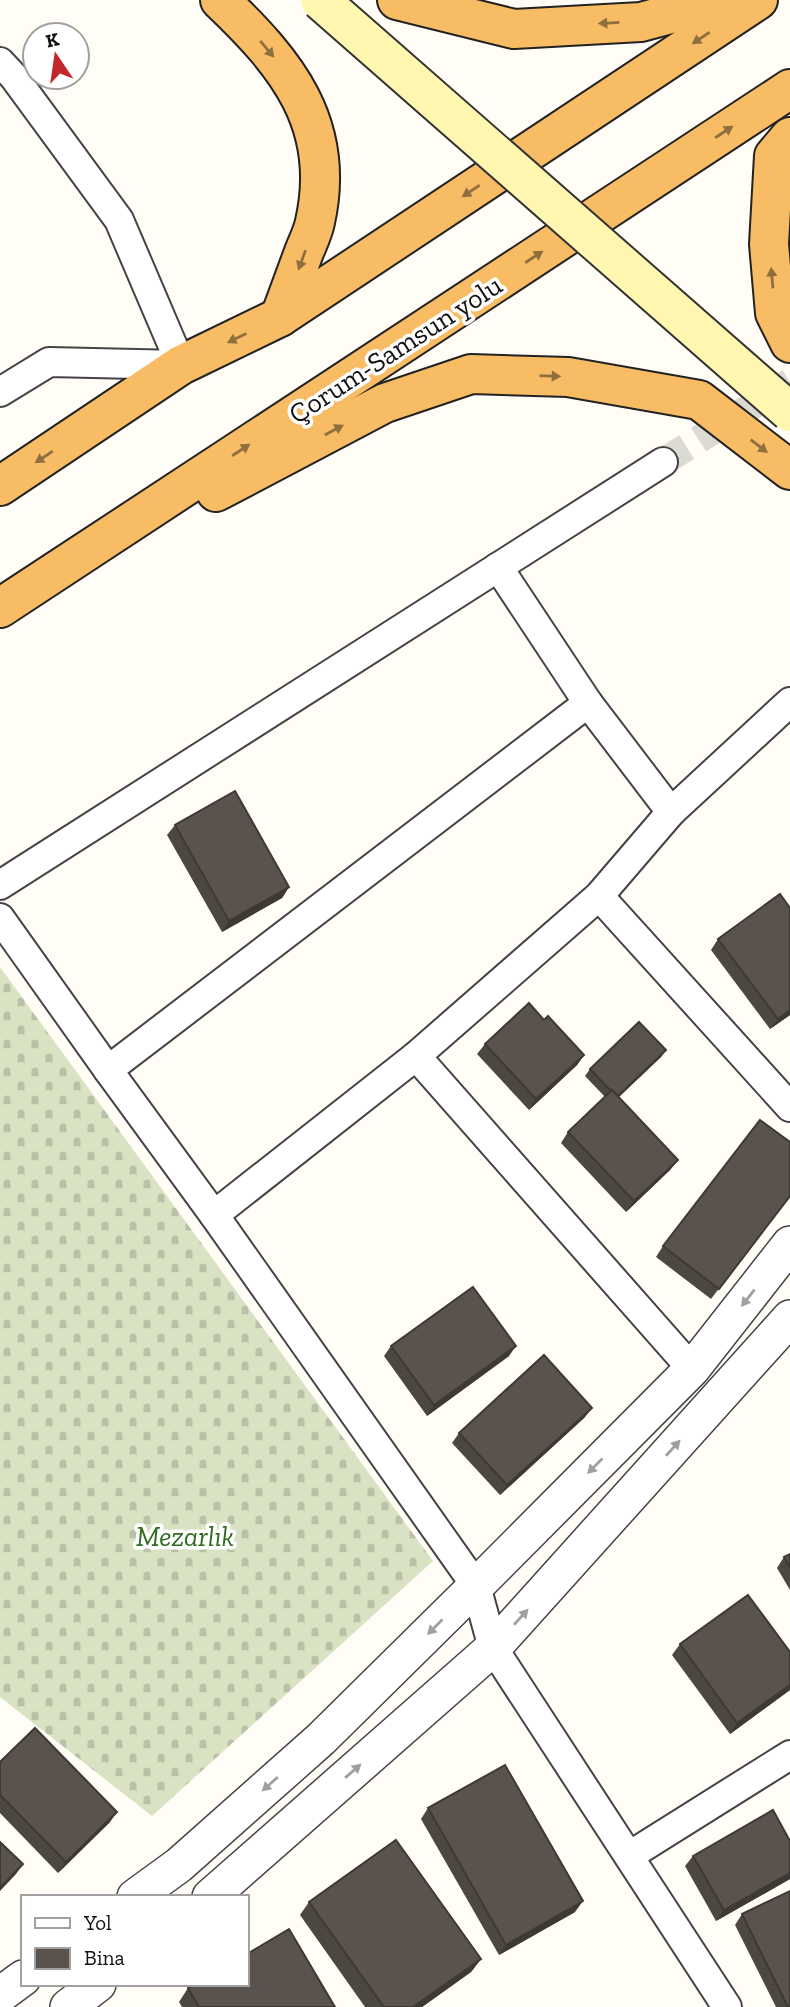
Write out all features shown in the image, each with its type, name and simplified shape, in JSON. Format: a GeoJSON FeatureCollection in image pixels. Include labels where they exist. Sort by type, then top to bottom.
{"type":"FeatureCollection","features":[{"type":"Feature","properties":{"kind":"highway"},"geometry":{"type":"LineString","coordinates":[[220,0],[278,62],[302,99],[316,134],[321,178],[315,223],[280,317]]}},
{"type":"Feature","properties":{"kind":"highway"},"geometry":{"type":"LineString","coordinates":[[397,0],[514,29],[641,22],[723,0]]}},
{"type":"Feature","properties":{"kind":"highway"},"geometry":{"type":"LineString","coordinates":[[0,486],[181,365],[280,317],[758,0]]}},
{"type":"Feature","properties":{"kind":"highway","name":"Çorum-Samsun yolu"},"geometry":{"type":"LineString","coordinates":[[7,604],[790,89]]}},
{"type":"Feature","properties":{"kind":"highway"},"geometry":{"type":"LineString","coordinates":[[790,137],[774,156],[769,244],[775,313],[790,343]]}},
{"type":"Feature","properties":{"kind":"highway"},"geometry":{"type":"LineString","coordinates":[[7,604],[385,403],[471,374],[568,377],[699,400],[790,470]]}},
{"type":"Feature","properties":{"kind":"main road"},"geometry":{"type":"LineString","coordinates":[[320,0],[790,412]]}},
{"type":"Feature","properties":{"kind":"street"},"geometry":{"type":"LineString","coordinates":[[0,62],[14,77],[118,220],[181,365],[49,362],[0,392]]}},
{"type":"Feature","properties":{"kind":"street"},"geometry":{"type":"LineString","coordinates":[[0,885],[663,462]]}},
{"type":"Feature","properties":{"kind":"street"},"geometry":{"type":"LineString","coordinates":[[498,567],[588,703],[671,812]]}},
{"type":"Feature","properties":{"kind":"street"},"geometry":{"type":"LineString","coordinates":[[214,1214],[415,1056],[600,896],[671,812],[790,702]]}},
{"type":"Feature","properties":{"kind":"street"},"geometry":{"type":"LineString","coordinates":[[108,1070],[588,703]]}},
{"type":"Feature","properties":{"kind":"street"},"geometry":{"type":"LineString","coordinates":[[600,896],[790,1107]]}},
{"type":"Feature","properties":{"kind":"street"},"geometry":{"type":"LineString","coordinates":[[0,918],[214,1214],[476,1586],[493,1648],[727,2007]]}},
{"type":"Feature","properties":{"kind":"street"},"geometry":{"type":"LineString","coordinates":[[415,1056],[692,1368]]}},
{"type":"Feature","properties":{"kind":"street"},"geometry":{"type":"LineString","coordinates":[[138,1895],[179,1865],[321,1739],[476,1586],[692,1368],[790,1244]]}},
{"type":"Feature","properties":{"kind":"street"},"geometry":{"type":"LineString","coordinates":[[212,1895],[493,1648],[790,1318]]}},
{"type":"Feature","properties":{"kind":"street"},"geometry":{"type":"LineString","coordinates":[[629,1856],[790,1755]]}},
{"type":"Feature","properties":{"kind":"street"},"geometry":{"type":"LineString","coordinates":[[0,1995],[21,1979]]}},
{"type":"Feature","properties":{"kind":"street"},"geometry":{"type":"LineString","coordinates":[[68,2007],[95,1986]]}},
{"type":"Feature","properties":{"kind":"green space","name":"Mezarlık"},"geometry":{"type":"Polygon","coordinates":[[[0,967],[433,1561],[152,1816],[0,1697],[0,967]]]}},
{"type":"Feature","properties":{"kind":"building"},"geometry":{"type":"Polygon","coordinates":[[[235,791],[289,887],[229,921],[175,825],[235,791]]]}},
{"type":"Feature","properties":{"kind":"building"},"geometry":{"type":"Polygon","coordinates":[[[780,894],[790,908],[790,1010],[778,1019],[718,939],[780,894]]]}},
{"type":"Feature","properties":{"kind":"building"},"geometry":{"type":"Polygon","coordinates":[[[529,1003],[544,1020],[548,1016],[584,1055],[536,1099],[485,1044],[529,1003]]]}},
{"type":"Feature","properties":{"kind":"building"},"geometry":{"type":"Polygon","coordinates":[[[639,1022],[666,1050],[618,1096],[590,1069],[639,1022]]]}},
{"type":"Feature","properties":{"kind":"building"},"geometry":{"type":"Polygon","coordinates":[[[612,1090],[678,1160],[634,1201],[568,1132],[612,1090]]]}},
{"type":"Feature","properties":{"kind":"building"},"geometry":{"type":"Polygon","coordinates":[[[760,1120],[790,1142],[790,1196],[719,1289],[663,1246],[760,1120]]]}},
{"type":"Feature","properties":{"kind":"building"},"geometry":{"type":"Polygon","coordinates":[[[473,1287],[516,1346],[434,1405],[391,1346],[473,1287]]]}},
{"type":"Feature","properties":{"kind":"building"},"geometry":{"type":"Polygon","coordinates":[[[544,1355],[592,1408],[507,1485],[459,1433],[544,1355]]]}},
{"type":"Feature","properties":{"kind":"building"},"geometry":{"type":"Polygon","coordinates":[[[790,1554],[790,1567],[784,1557],[790,1554]]]}},
{"type":"Feature","properties":{"kind":"building"},"geometry":{"type":"Polygon","coordinates":[[[748,1595],[790,1652],[790,1685],[737,1723],[680,1644],[748,1595]]]}},
{"type":"Feature","properties":{"kind":"building"},"geometry":{"type":"Polygon","coordinates":[[[35,1728],[117,1812],[66,1862],[0,1795],[0,1762],[35,1728]]]}},
{"type":"Feature","properties":{"kind":"building"},"geometry":{"type":"Polygon","coordinates":[[[505,1765],[583,1901],[506,1945],[428,1808],[505,1765]]]}},
{"type":"Feature","properties":{"kind":"building"},"geometry":{"type":"Polygon","coordinates":[[[773,1810],[790,1841],[790,1873],[724,1910],[693,1856],[773,1810]]]}},
{"type":"Feature","properties":{"kind":"building"},"geometry":{"type":"Polygon","coordinates":[[[396,1840],[481,1959],[413,2007],[384,2007],[309,1902],[396,1840]]]}},
{"type":"Feature","properties":{"kind":"building"},"geometry":{"type":"Polygon","coordinates":[[[0,1842],[23,1864],[0,1888],[0,1842]]]}},
{"type":"Feature","properties":{"kind":"building"},"geometry":{"type":"Polygon","coordinates":[[[790,1891],[790,2007],[788,2007],[742,1914],[790,1891]]]}},
{"type":"Feature","properties":{"kind":"building"},"geometry":{"type":"Polygon","coordinates":[[[289,1929],[335,2007],[199,2007],[188,1988],[192,1986],[248,1986],[248,1953],[289,1929]]]}},
{"type":"Feature","properties":{"kind":"tunnel"},"geometry":{"type":"LineString","coordinates":[[663,462],[790,382]]}}]}
